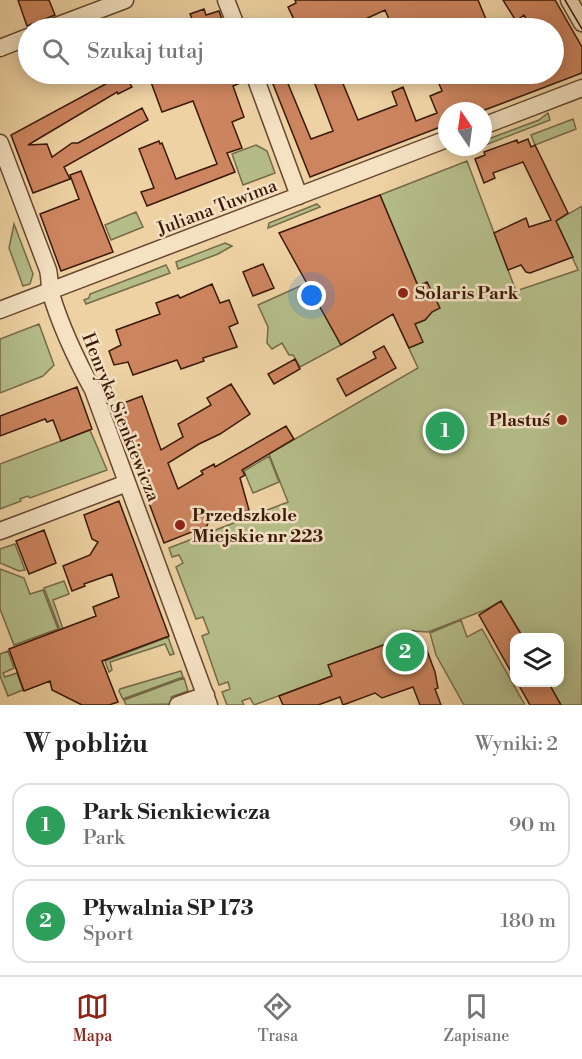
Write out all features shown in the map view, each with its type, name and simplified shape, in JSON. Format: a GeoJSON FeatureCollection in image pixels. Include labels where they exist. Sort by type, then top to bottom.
{"type":"FeatureCollection","features":[{"type":"Feature","properties":{"kind":"street"},"geometry":{"type":"LineString","coordinates":[[77,18],[125,0]]}},
{"type":"Feature","properties":{"kind":"street"},"geometry":{"type":"LineString","coordinates":[[226,0],[233,18]]}},
{"type":"Feature","properties":{"kind":"street"},"geometry":{"type":"LineString","coordinates":[[569,0],[582,23]]}},
{"type":"Feature","properties":{"kind":"street"},"geometry":{"type":"LineString","coordinates":[[0,48],[18,41]]}},
{"type":"Feature","properties":{"kind":"street"},"geometry":{"type":"LineString","coordinates":[[258,84],[299,196]]}},
{"type":"Feature","properties":{"kind":"street"},"geometry":{"type":"LineString","coordinates":[[492,123],[582,88]]}},
{"type":"Feature","properties":{"kind":"street","name":"Henryka Sienkiewicza"},"geometry":{"type":"LineString","coordinates":[[0,142],[48,270],[50,291],[79,366],[93,390],[208,700]]}},
{"type":"Feature","properties":{"kind":"street","name":"Juliana Tuwima"},"geometry":{"type":"LineString","coordinates":[[0,310],[438,142]]}},
{"type":"Feature","properties":{"kind":"street"},"geometry":{"type":"LineString","coordinates":[[0,531],[127,483]]}},
{"type":"Feature","properties":{"kind":"street"},"geometry":{"type":"LineString","coordinates":[[178,705],[208,700]]}},
{"type":"Feature","properties":{"kind":"green space"},"geometry":{"type":"Polygon","coordinates":[[[548,113],[550,120],[492,143],[492,138],[539,120],[548,113]]]}},
{"type":"Feature","properties":{"kind":"green space"},"geometry":{"type":"Polygon","coordinates":[[[573,119],[576,129],[535,145],[531,135],[573,119]]]}},
{"type":"Feature","properties":{"kind":"green space"},"geometry":{"type":"Polygon","coordinates":[[[256,145],[267,151],[275,173],[243,185],[232,154],[256,145]]]}},
{"type":"Feature","properties":{"kind":"green space"},"geometry":{"type":"Polygon","coordinates":[[[467,161],[516,291],[578,270],[556,221],[582,206],[582,705],[561,705],[550,687],[564,687],[564,633],[520,633],[501,601],[485,610],[428,632],[413,631],[388,640],[389,643],[332,676],[254,705],[250,698],[242,701],[244,705],[227,705],[222,692],[230,689],[228,682],[219,685],[202,636],[209,633],[203,617],[196,619],[176,567],[183,563],[179,555],[172,557],[169,548],[288,502],[269,454],[418,368],[393,314],[424,300],[380,195],[467,161]]]}},
{"type":"Feature","properties":{"kind":"green space"},"geometry":{"type":"Polygon","coordinates":[[[317,204],[320,207],[268,228],[269,223],[317,204]]]}},
{"type":"Feature","properties":{"kind":"green space"},"geometry":{"type":"Polygon","coordinates":[[[136,212],[143,227],[111,240],[105,225],[136,212]]]}},
{"type":"Feature","properties":{"kind":"green space"},"geometry":{"type":"Polygon","coordinates":[[[14,224],[33,274],[30,284],[23,286],[9,248],[14,224]]]}},
{"type":"Feature","properties":{"kind":"green space"},"geometry":{"type":"Polygon","coordinates":[[[225,243],[232,246],[218,254],[178,269],[176,262],[225,243]]]}},
{"type":"Feature","properties":{"kind":"green space"},"geometry":{"type":"Polygon","coordinates":[[[166,265],[170,273],[86,304],[84,300],[89,298],[90,294],[166,265]]]}},
{"type":"Feature","properties":{"kind":"green space"},"geometry":{"type":"Polygon","coordinates":[[[307,283],[341,345],[300,367],[282,343],[272,349],[267,343],[268,327],[258,305],[307,283]]]}},
{"type":"Feature","properties":{"kind":"green space"},"geometry":{"type":"Polygon","coordinates":[[[39,324],[54,365],[43,376],[0,393],[0,339],[39,324]]]}},
{"type":"Feature","properties":{"kind":"green space"},"geometry":{"type":"Polygon","coordinates":[[[90,430],[107,470],[30,498],[28,496],[0,509],[0,464],[90,430]]]}},
{"type":"Feature","properties":{"kind":"green space"},"geometry":{"type":"Polygon","coordinates":[[[269,456],[279,482],[253,493],[244,471],[269,456]]]}},
{"type":"Feature","properties":{"kind":"green space"},"geometry":{"type":"Polygon","coordinates":[[[15,544],[25,570],[19,571],[0,563],[0,549],[15,544]]]}},
{"type":"Feature","properties":{"kind":"green space"},"geometry":{"type":"Polygon","coordinates":[[[0,569],[24,578],[30,594],[43,590],[58,629],[14,645],[0,609],[0,569]]]}},
{"type":"Feature","properties":{"kind":"green space"},"geometry":{"type":"Polygon","coordinates":[[[64,581],[69,594],[53,600],[63,629],[60,630],[44,588],[64,581]]]}},
{"type":"Feature","properties":{"kind":"green space"},"geometry":{"type":"Polygon","coordinates":[[[461,620],[467,637],[482,629],[510,678],[510,687],[515,687],[525,705],[464,705],[436,655],[430,633],[461,620]]]}},
{"type":"Feature","properties":{"kind":"green space"},"geometry":{"type":"Polygon","coordinates":[[[168,637],[174,654],[170,655],[165,644],[110,662],[112,670],[109,672],[105,661],[168,637]]]}},
{"type":"Feature","properties":{"kind":"green space"},"geometry":{"type":"Polygon","coordinates":[[[8,651],[14,668],[3,673],[5,677],[17,673],[23,690],[8,696],[0,676],[0,654],[8,651]]]}},
{"type":"Feature","properties":{"kind":"green space"},"geometry":{"type":"Polygon","coordinates":[[[181,671],[183,677],[123,699],[119,691],[120,689],[181,671]]]}},
{"type":"Feature","properties":{"kind":"green space"},"geometry":{"type":"Polygon","coordinates":[[[184,678],[188,691],[171,697],[173,704],[126,705],[124,700],[184,678]]]}},
{"type":"Feature","properties":{"kind":"building"},"geometry":{"type":"Polygon","coordinates":[[[18,0],[49,0],[55,15],[47,18],[24,18],[18,0]]]}},
{"type":"Feature","properties":{"kind":"building"},"geometry":{"type":"Polygon","coordinates":[[[295,0],[478,0],[486,18],[389,18],[385,10],[368,18],[293,18],[288,7],[296,3],[295,0]]]}},
{"type":"Feature","properties":{"kind":"building"},"geometry":{"type":"Polygon","coordinates":[[[503,0],[555,0],[582,47],[582,73],[564,80],[564,18],[526,18],[524,15],[514,18],[503,0]]]}},
{"type":"Feature","properties":{"kind":"building"},"geometry":{"type":"Polygon","coordinates":[[[204,9],[206,15],[219,11],[221,18],[192,18],[190,14],[204,9]]]}},
{"type":"Feature","properties":{"kind":"building"},"geometry":{"type":"Polygon","coordinates":[[[105,84],[130,84],[132,87],[118,94],[117,92],[28,145],[47,144],[52,157],[72,143],[78,143],[142,108],[148,120],[64,167],[70,179],[33,193],[11,135],[105,84]]]}},
{"type":"Feature","properties":{"kind":"building"},"geometry":{"type":"Polygon","coordinates":[[[152,84],[238,84],[233,86],[244,117],[232,122],[242,148],[227,153],[235,172],[147,206],[141,192],[154,188],[139,149],[159,141],[160,144],[162,143],[176,179],[217,164],[193,101],[162,112],[152,84]]]}},
{"type":"Feature","properties":{"kind":"building"},"geometry":{"type":"Polygon","coordinates":[[[273,84],[288,84],[311,139],[333,131],[315,84],[343,84],[358,120],[397,105],[392,92],[403,87],[416,121],[437,113],[430,96],[442,91],[439,84],[553,84],[492,107],[492,102],[438,102],[438,128],[310,177],[273,84]]]}},
{"type":"Feature","properties":{"kind":"building"},"geometry":{"type":"Polygon","coordinates":[[[528,139],[531,147],[535,145],[568,213],[556,221],[573,257],[530,273],[526,272],[521,265],[508,270],[494,233],[526,218],[529,227],[551,220],[523,162],[493,173],[495,178],[484,183],[475,159],[492,156],[492,149],[517,140],[518,143],[528,139]]]}},
{"type":"Feature","properties":{"kind":"building"},"geometry":{"type":"Polygon","coordinates":[[[81,171],[113,252],[61,271],[40,214],[79,199],[70,175],[81,171]]]}},
{"type":"Feature","properties":{"kind":"building","name":"Solaris Park"},"geometry":{"type":"Polygon","coordinates":[[[380,195],[418,286],[427,282],[440,308],[432,312],[425,320],[415,324],[423,342],[409,348],[393,314],[341,345],[279,233],[380,195]]]}},
{"type":"Feature","properties":{"kind":"building"},"geometry":{"type":"Polygon","coordinates":[[[263,264],[274,288],[253,296],[243,272],[263,264]]]}},
{"type":"Feature","properties":{"kind":"building"},"geometry":{"type":"Polygon","coordinates":[[[212,284],[220,303],[229,300],[238,323],[229,327],[237,347],[203,358],[204,361],[181,369],[177,360],[133,375],[128,362],[114,365],[109,351],[121,345],[116,330],[160,314],[156,303],[178,295],[180,298],[212,284]]]}},
{"type":"Feature","properties":{"kind":"building"},"geometry":{"type":"Polygon","coordinates":[[[384,346],[396,368],[346,396],[337,379],[376,358],[373,352],[384,346]]]}},
{"type":"Feature","properties":{"kind":"building"},"geometry":{"type":"Polygon","coordinates":[[[295,359],[300,369],[274,384],[268,374],[295,359]]]}},
{"type":"Feature","properties":{"kind":"building"},"geometry":{"type":"Polygon","coordinates":[[[231,384],[250,414],[168,463],[178,489],[203,474],[201,471],[214,464],[215,467],[286,426],[294,439],[242,470],[245,475],[240,478],[249,510],[219,521],[211,515],[207,526],[164,543],[113,407],[142,396],[161,450],[183,437],[178,424],[211,405],[207,398],[231,384]]]}},
{"type":"Feature","properties":{"kind":"building"},"geometry":{"type":"Polygon","coordinates":[[[77,387],[92,429],[61,441],[53,420],[47,422],[45,419],[0,436],[0,416],[77,387]]]}},
{"type":"Feature","properties":{"kind":"building"},"geometry":{"type":"Polygon","coordinates":[[[119,501],[169,636],[102,661],[118,702],[109,705],[82,705],[52,690],[50,681],[24,691],[9,649],[96,616],[93,607],[119,597],[112,574],[72,591],[63,566],[90,555],[98,542],[92,539],[84,515],[119,501]]]}},
{"type":"Feature","properties":{"kind":"building"},"geometry":{"type":"Polygon","coordinates":[[[44,530],[56,563],[29,574],[16,541],[44,530]]]}},
{"type":"Feature","properties":{"kind":"building"},"geometry":{"type":"Polygon","coordinates":[[[501,601],[520,633],[510,633],[510,670],[479,615],[501,601]]]}},
{"type":"Feature","properties":{"kind":"building"},"geometry":{"type":"Polygon","coordinates":[[[413,631],[426,648],[435,672],[438,688],[435,689],[441,705],[420,705],[413,687],[382,698],[375,693],[343,705],[340,697],[318,705],[283,705],[279,696],[332,676],[328,665],[389,643],[388,640],[413,631]]]}},
{"type":"Feature","properties":{"kind":"building"},"geometry":{"type":"Polygon","coordinates":[[[520,687],[551,687],[561,705],[530,705],[520,687]]]}},
{"type":"Feature","properties":{"kind":"tram line"},"geometry":{"type":"LineString","coordinates":[[565,0],[582,29]]}},
{"type":"Feature","properties":{"kind":"place","name":"Solaris Park"},"geometry":{"type":"Point","coordinates":[403,293]}},
{"type":"Feature","properties":{"kind":"place","name":"Plastuś"},"geometry":{"type":"Point","coordinates":[562,420]}},
{"type":"Feature","properties":{"kind":"place","name":"Park Sienkiewicza"},"geometry":{"type":"Point","coordinates":[445,431]}},
{"type":"Feature","properties":{"kind":"place","name":"Przedszkole Miejskie nr 223"},"geometry":{"type":"Point","coordinates":[180,525]}},
{"type":"Feature","properties":{"kind":"place","name":"Pływalnia SP 173"},"geometry":{"type":"Point","coordinates":[405,652]}}]}
